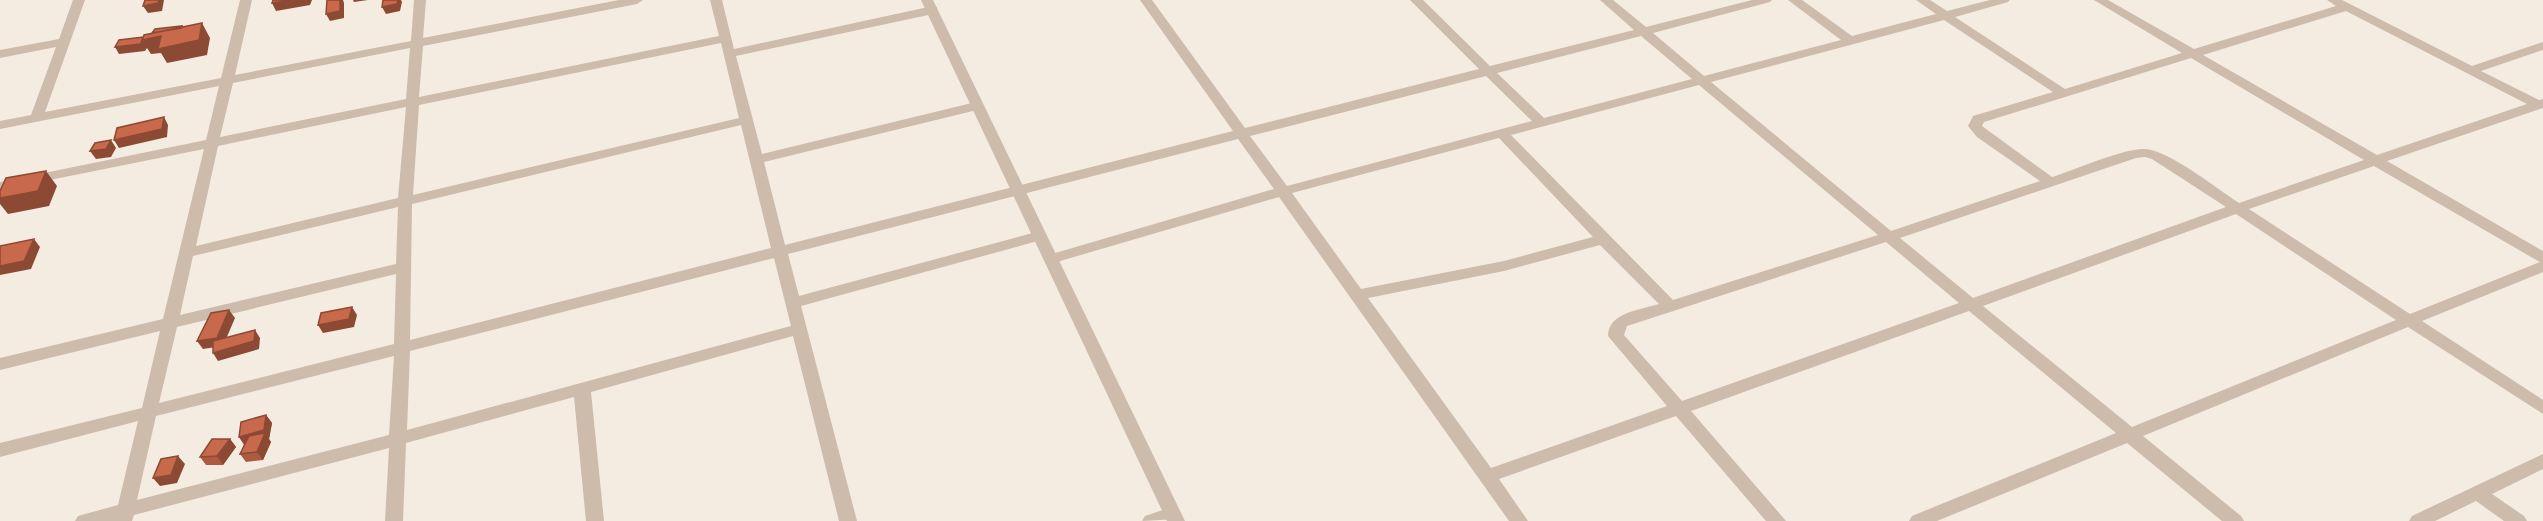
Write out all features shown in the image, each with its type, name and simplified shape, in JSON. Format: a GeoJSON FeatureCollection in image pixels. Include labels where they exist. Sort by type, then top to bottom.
{"type":"FeatureCollection","features":[{"type":"Feature","properties":{"kind":"street"},"geometry":{"type":"LineString","coordinates":[[37,117],[79,0]]}},
{"type":"Feature","properties":{"kind":"street"},"geometry":{"type":"LineString","coordinates":[[125,515],[168,323],[214,141],[246,0]]}},
{"type":"Feature","properties":{"kind":"street"},"geometry":{"type":"LineString","coordinates":[[394,521],[402,347],[405,203],[420,0]]}},
{"type":"Feature","properties":{"kind":"street"},"geometry":{"type":"LineString","coordinates":[[0,125],[638,0]]}},
{"type":"Feature","properties":{"kind":"street"},"geometry":{"type":"LineString","coordinates":[[716,0],[848,521]]}},
{"type":"Feature","properties":{"kind":"street"},"geometry":{"type":"LineString","coordinates":[[1146,0],[1519,521]]}},
{"type":"Feature","properties":{"kind":"street"},"geometry":{"type":"LineString","coordinates":[[1416,0],[1541,123]]}},
{"type":"Feature","properties":{"kind":"street"},"geometry":{"type":"LineString","coordinates":[[1606,0],[1971,305],[2235,521]]}},
{"type":"Feature","properties":{"kind":"street"},"geometry":{"type":"LineString","coordinates":[[0,450],[1766,0]]}},
{"type":"Feature","properties":{"kind":"street"},"geometry":{"type":"LineString","coordinates":[[1794,0],[1852,42]]}},
{"type":"Feature","properties":{"kind":"street"},"geometry":{"type":"LineString","coordinates":[[1922,0],[2063,93]]}},
{"type":"Feature","properties":{"kind":"street"},"geometry":{"type":"LineString","coordinates":[[1050,259],[1284,192],[2004,0]]}},
{"type":"Feature","properties":{"kind":"street"},"geometry":{"type":"LineString","coordinates":[[2100,0],[2543,258]]}},
{"type":"Feature","properties":{"kind":"street"},"geometry":{"type":"LineString","coordinates":[[2333,0],[2541,104]]}},
{"type":"Feature","properties":{"kind":"street"},"geometry":{"type":"LineString","coordinates":[[731,53],[930,5],[976,106],[1174,517],[1151,521]]}},
{"type":"Feature","properties":{"kind":"street"},"geometry":{"type":"LineString","coordinates":[[2049,181],[1982,134],[1975,126],[1978,120],[2347,7]]}},
{"type":"Feature","properties":{"kind":"street"},"geometry":{"type":"LineString","coordinates":[[0,186],[726,38]]}},
{"type":"Feature","properties":{"kind":"street"},"geometry":{"type":"LineString","coordinates":[[0,54],[64,42]]}},
{"type":"Feature","properties":{"kind":"street"},"geometry":{"type":"LineString","coordinates":[[2471,70],[2543,46]]}},
{"type":"Feature","properties":{"kind":"street"},"geometry":{"type":"LineString","coordinates":[[1487,476],[2238,208],[2541,104]]}},
{"type":"Feature","properties":{"kind":"street"},"geometry":{"type":"LineString","coordinates":[[755,160],[976,106]]}},
{"type":"Feature","properties":{"kind":"street"},"geometry":{"type":"LineString","coordinates":[[185,253],[405,203],[747,120]]}},
{"type":"Feature","properties":{"kind":"street"},"geometry":{"type":"LineString","coordinates":[[1502,134],[1602,239],[1670,306]]}},
{"type":"Feature","properties":{"kind":"street"},"geometry":{"type":"LineString","coordinates":[[1777,521],[1616,336],[1616,328],[1621,321],[1890,236],[2049,181],[2145,153],[2157,156],[2543,408]]}},
{"type":"Feature","properties":{"kind":"street"},"geometry":{"type":"LineString","coordinates":[[793,303],[1040,236]]}},
{"type":"Feature","properties":{"kind":"street"},"geometry":{"type":"LineString","coordinates":[[1357,295],[1504,266],[1602,239]]}},
{"type":"Feature","properties":{"kind":"street"},"geometry":{"type":"LineString","coordinates":[[1918,521],[2543,266]]}},
{"type":"Feature","properties":{"kind":"street"},"geometry":{"type":"LineString","coordinates":[[0,364],[404,267]]}},
{"type":"Feature","properties":{"kind":"street"},"geometry":{"type":"LineString","coordinates":[[84,521],[125,515],[800,329]]}},
{"type":"Feature","properties":{"kind":"street"},"geometry":{"type":"LineString","coordinates":[[582,389],[595,521]]}},
{"type":"Feature","properties":{"kind":"street"},"geometry":{"type":"LineString","coordinates":[[2418,521],[2543,461]]}},
{"type":"Feature","properties":{"kind":"street"},"geometry":{"type":"LineString","coordinates":[[2477,493],[2518,521]]}},
{"type":"Feature","properties":{"kind":"building"},"geometry":{"type":"Polygon","coordinates":[[[145,0],[159,0],[158,3],[143,6],[145,0]]]}},
{"type":"Feature","properties":{"kind":"building"},"geometry":{"type":"Polygon","coordinates":[[[273,0],[293,0],[272,3],[273,0]]]}},
{"type":"Feature","properties":{"kind":"building"},"geometry":{"type":"Polygon","coordinates":[[[327,0],[340,0],[340,11],[326,14],[327,0]]]}},
{"type":"Feature","properties":{"kind":"building"},"geometry":{"type":"Polygon","coordinates":[[[383,0],[398,0],[397,4],[382,7],[383,0]]]}},
{"type":"Feature","properties":{"kind":"building"},"geometry":{"type":"Polygon","coordinates":[[[202,23],[199,40],[158,49],[161,36],[142,40],[144,35],[202,23]]]}},
{"type":"Feature","properties":{"kind":"building"},"geometry":{"type":"Polygon","coordinates":[[[182,26],[181,28],[152,33],[155,29],[182,26]]]}},
{"type":"Feature","properties":{"kind":"building"},"geometry":{"type":"Polygon","coordinates":[[[143,37],[140,44],[115,47],[119,40],[143,37]]]}},
{"type":"Feature","properties":{"kind":"building"},"geometry":{"type":"Polygon","coordinates":[[[164,117],[162,129],[114,140],[117,128],[164,117]]]}},
{"type":"Feature","properties":{"kind":"building"},"geometry":{"type":"Polygon","coordinates":[[[111,140],[106,149],[90,151],[95,143],[111,140]]]}},
{"type":"Feature","properties":{"kind":"building"},"geometry":{"type":"Polygon","coordinates":[[[46,171],[38,191],[0,198],[0,191],[6,178],[46,171]]]}},
{"type":"Feature","properties":{"kind":"building"},"geometry":{"type":"Polygon","coordinates":[[[34,239],[24,261],[0,266],[0,246],[34,239]]]}},
{"type":"Feature","properties":{"kind":"building"},"geometry":{"type":"Polygon","coordinates":[[[352,307],[349,319],[318,325],[321,313],[352,307]]]}},
{"type":"Feature","properties":{"kind":"building"},"geometry":{"type":"Polygon","coordinates":[[[229,310],[217,338],[197,341],[211,313],[229,310]]]}},
{"type":"Feature","properties":{"kind":"building"},"geometry":{"type":"Polygon","coordinates":[[[255,330],[254,341],[213,353],[213,341],[255,330]]]}},
{"type":"Feature","properties":{"kind":"building"},"geometry":{"type":"Polygon","coordinates":[[[266,415],[264,430],[239,437],[241,422],[266,415]]]}},
{"type":"Feature","properties":{"kind":"building"},"geometry":{"type":"Polygon","coordinates":[[[265,433],[257,452],[240,454],[249,436],[265,433]]]}},
{"type":"Feature","properties":{"kind":"building"},"geometry":{"type":"Polygon","coordinates":[[[212,439],[230,439],[217,456],[200,457],[212,439]]]}},
{"type":"Feature","properties":{"kind":"building"},"geometry":{"type":"Polygon","coordinates":[[[178,456],[171,475],[153,478],[161,459],[178,456]]]}}]}
